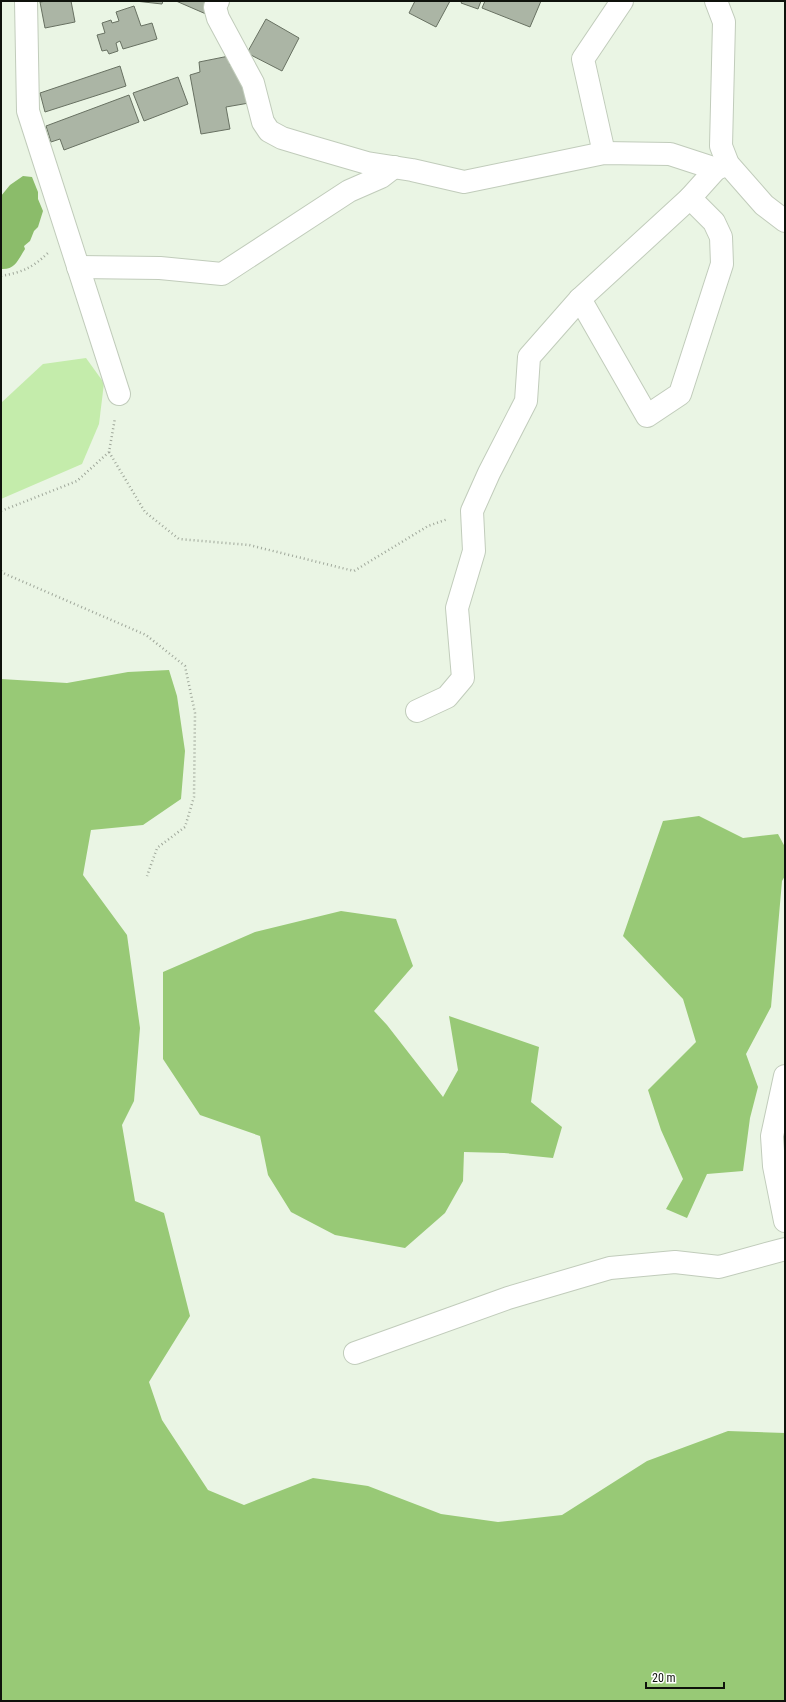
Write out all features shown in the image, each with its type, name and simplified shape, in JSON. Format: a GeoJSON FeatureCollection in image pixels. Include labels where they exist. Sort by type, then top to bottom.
{"type":"FeatureCollection","features":[{"type":"Feature","properties":{"kind":"street"},"geometry":{"type":"LineString","coordinates":[[26,1],[28,111],[119,394]]}},
{"type":"Feature","properties":{"kind":"street"},"geometry":{"type":"LineString","coordinates":[[218,1],[216,7],[218,18],[251,78],[263,122],[269,131],[282,138],[367,163],[412,170],[464,182],[604,153],[670,154],[722,166],[764,205],[785,221]]}},
{"type":"Feature","properties":{"kind":"street"},"geometry":{"type":"LineString","coordinates":[[604,153],[583,59],[622,1]]}},
{"type":"Feature","properties":{"kind":"street"},"geometry":{"type":"LineString","coordinates":[[418,711],[447,697],[463,678],[457,608],[474,551],[472,511],[489,472],[526,401],[529,357],[580,299],[690,198],[722,166],[721,146],[724,22],[716,1]]}},
{"type":"Feature","properties":{"kind":"street"},"geometry":{"type":"LineString","coordinates":[[78,267],[160,268],[222,274],[349,191],[381,177],[394,167]]}},
{"type":"Feature","properties":{"kind":"street"},"geometry":{"type":"LineString","coordinates":[[580,299],[647,416],[680,394],[722,264],[721,237],[714,222],[690,198]]}},
{"type":"Feature","properties":{"kind":"street"},"geometry":{"type":"LineString","coordinates":[[785,1076],[772,1136],[774,1166],[785,1221]]}},
{"type":"Feature","properties":{"kind":"street"},"geometry":{"type":"LineString","coordinates":[[355,1353],[508,1298],[610,1268],[675,1262],[719,1267],[785,1249]]}},
{"type":"Feature","properties":{"kind":"path"},"geometry":{"type":"LineString","coordinates":[[1,276],[34,266],[50,251],[68,238]]}},
{"type":"Feature","properties":{"kind":"path"},"geometry":{"type":"LineString","coordinates":[[1,511],[77,481],[109,452],[119,394]]}},
{"type":"Feature","properties":{"kind":"path"},"geometry":{"type":"LineString","coordinates":[[109,452],[145,512],[179,539],[249,545],[354,571],[428,526],[472,511]]}},
{"type":"Feature","properties":{"kind":"path"},"geometry":{"type":"LineString","coordinates":[[1,570],[3,573],[146,635],[185,666],[195,713],[194,797],[185,827],[157,848],[147,876]]}},
{"type":"Feature","properties":{"kind":"shaded area"},"geometry":{"type":"Polygon","coordinates":[[[23,176],[32,177],[43,211],[38,227],[34,231],[30,241],[24,246],[25,249],[16,264],[10,268],[1,269],[1,196],[10,185],[23,176]]]}},
{"type":"Feature","properties":{"kind":"shaded area"},"geometry":{"type":"Polygon","coordinates":[[[86,358],[104,383],[99,424],[82,464],[1,499],[1,403],[43,364],[86,358]]]}},
{"type":"Feature","properties":{"kind":"shaded area"},"geometry":{"type":"Polygon","coordinates":[[[169,670],[177,696],[185,751],[181,799],[143,825],[91,830],[83,875],[127,935],[140,1028],[134,1101],[122,1125],[135,1201],[164,1213],[190,1316],[149,1382],[162,1420],[208,1490],[244,1505],[313,1478],[368,1486],[441,1514],[498,1522],[562,1515],[647,1461],[728,1431],[785,1433],[785,1701],[1,1701],[1,679],[67,683],[128,672],[169,670]]]}},
{"type":"Feature","properties":{"kind":"shaded area"},"geometry":{"type":"Polygon","coordinates":[[[699,816],[743,838],[778,834],[785,847],[785,876],[782,881],[771,1007],[746,1054],[758,1087],[750,1118],[743,1171],[707,1174],[687,1218],[666,1209],[683,1179],[661,1130],[648,1090],[696,1042],[683,999],[623,936],[663,821],[699,816]]]}},
{"type":"Feature","properties":{"kind":"shaded area"},"geometry":{"type":"Polygon","coordinates":[[[341,911],[396,919],[413,966],[374,1011],[387,1025],[443,1097],[458,1070],[449,1016],[539,1047],[531,1102],[562,1127],[553,1158],[504,1153],[464,1152],[463,1181],[445,1213],[405,1248],[335,1235],[291,1212],[268,1175],[260,1136],[200,1115],[163,1059],[163,972],[255,932],[341,911]]]}},
{"type":"Feature","properties":{"kind":"building"},"geometry":{"type":"Polygon","coordinates":[[[71,1],[75,22],[45,28],[40,2],[71,1]]]}},
{"type":"Feature","properties":{"kind":"building"},"geometry":{"type":"Polygon","coordinates":[[[135,1],[163,1],[162,4],[135,1]]]}},
{"type":"Feature","properties":{"kind":"building"},"geometry":{"type":"Polygon","coordinates":[[[176,1],[212,1],[206,14],[176,1]]]}},
{"type":"Feature","properties":{"kind":"building"},"geometry":{"type":"Polygon","coordinates":[[[415,1],[450,1],[436,27],[409,13],[415,1]]]}},
{"type":"Feature","properties":{"kind":"building"},"geometry":{"type":"Polygon","coordinates":[[[462,1],[481,1],[478,9],[461,3],[462,1]]]}},
{"type":"Feature","properties":{"kind":"building"},"geometry":{"type":"Polygon","coordinates":[[[485,1],[541,1],[530,27],[482,8],[485,1]]]}},
{"type":"Feature","properties":{"kind":"building"},"geometry":{"type":"Polygon","coordinates":[[[134,6],[141,26],[152,23],[157,39],[123,49],[120,41],[116,43],[118,51],[109,54],[107,50],[102,51],[97,35],[105,33],[102,23],[111,20],[112,23],[119,21],[116,12],[134,6]]]}},
{"type":"Feature","properties":{"kind":"building"},"geometry":{"type":"Polygon","coordinates":[[[266,19],[299,38],[282,71],[247,53],[266,19]]]}},
{"type":"Feature","properties":{"kind":"building"},"geometry":{"type":"Polygon","coordinates":[[[229,56],[230,65],[235,64],[238,79],[244,78],[249,103],[226,107],[230,129],[201,134],[190,75],[200,72],[199,62],[229,56]]]}},
{"type":"Feature","properties":{"kind":"building"},"geometry":{"type":"Polygon","coordinates":[[[120,66],[126,86],[45,112],[40,93],[120,66]]]}},
{"type":"Feature","properties":{"kind":"building"},"geometry":{"type":"Polygon","coordinates":[[[178,77],[188,104],[144,121],[133,93],[178,77]]]}},
{"type":"Feature","properties":{"kind":"building"},"geometry":{"type":"Polygon","coordinates":[[[129,95],[139,122],[64,150],[60,139],[51,142],[46,126],[129,95]]]}}]}
